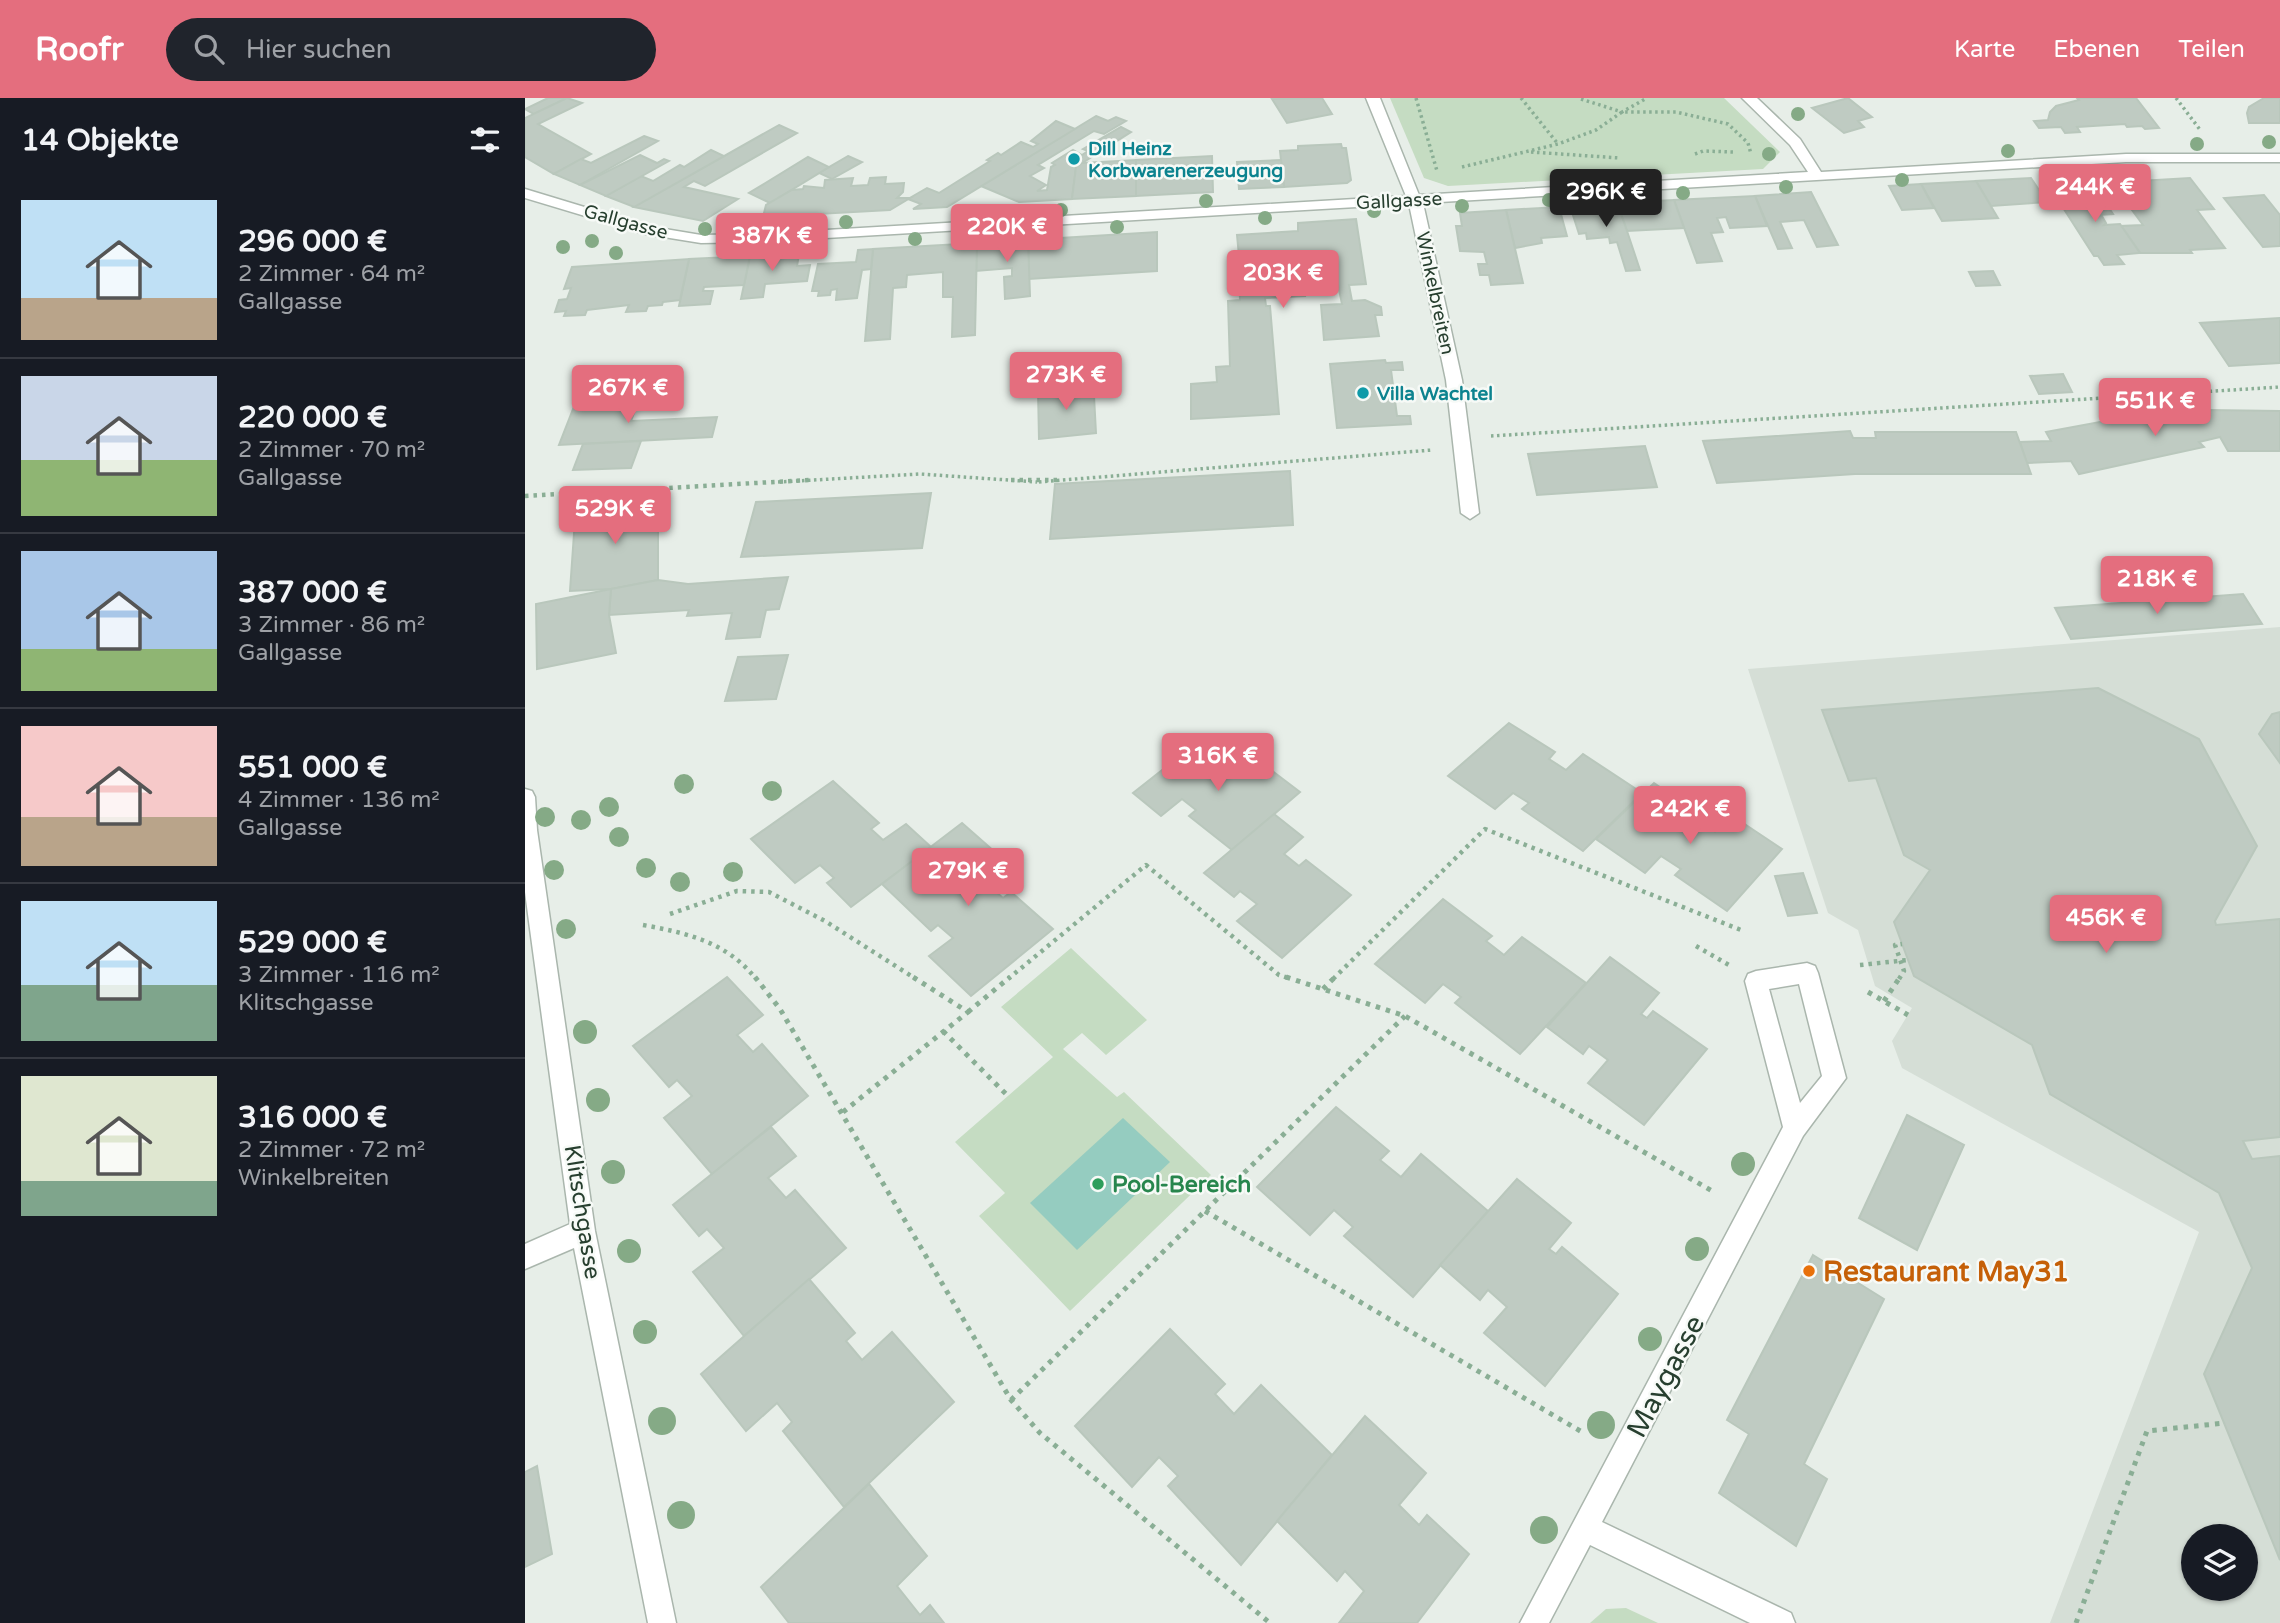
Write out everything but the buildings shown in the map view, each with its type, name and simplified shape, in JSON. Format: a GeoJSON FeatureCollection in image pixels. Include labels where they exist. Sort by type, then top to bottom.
{"type":"FeatureCollection","features":[{"type":"Feature","properties":{"kind":"street","name":"Winkelbreiten"},"geometry":{"type":"LineString","coordinates":[[1373,98],[1420,214],[1454,380],[1470,513]]}},
{"type":"Feature","properties":{"kind":"street"},"geometry":{"type":"LineString","coordinates":[[1749,98],[1795,142],[1817,176]]}},
{"type":"Feature","properties":{"kind":"street","name":"Gallgasse"},"geometry":{"type":"LineString","coordinates":[[525,194],[645,230],[701,239],[2126,158],[2280,158]]}},
{"type":"Feature","properties":{"kind":"street","name":"Klitschgasse"},"geometry":{"type":"LineString","coordinates":[[525,797],[527,830],[583,1231],[662,1623]]}},
{"type":"Feature","properties":{"kind":"street","name":"Maygasse"},"geometry":{"type":"LineString","coordinates":[[1534,1623],[1795,1128],[1834,1078],[1807,973],[1756,981],[1795,1128]]}},
{"type":"Feature","properties":{"kind":"street"},"geometry":{"type":"LineString","coordinates":[[525,1257],[583,1231]]}},
{"type":"Feature","properties":{"kind":"street"},"geometry":{"type":"LineString","coordinates":[[1584,1528],[1781,1623]]}},
{"type":"Feature","properties":{"kind":"path"},"geometry":{"type":"LineString","coordinates":[[1406,180],[1438,173],[1416,98]]}},
{"type":"Feature","properties":{"kind":"path"},"geometry":{"type":"LineString","coordinates":[[1521,98],[1557,144]]}},
{"type":"Feature","properties":{"kind":"path"},"geometry":{"type":"LineString","coordinates":[[1450,170],[1557,144],[1596,130],[1647,98]]}},
{"type":"Feature","properties":{"kind":"path"},"geometry":{"type":"LineString","coordinates":[[2176,98],[2220,156]]}},
{"type":"Feature","properties":{"kind":"path"},"geometry":{"type":"LineString","coordinates":[[1581,99],[1622,112],[1676,112],[1728,124],[1748,143],[1752,157],[1728,150],[1703,151],[1687,156]]}},
{"type":"Feature","properties":{"kind":"path"},"geometry":{"type":"LineString","coordinates":[[1527,151],[1631,159]]}},
{"type":"Feature","properties":{"kind":"path"},"geometry":{"type":"LineString","coordinates":[[525,496],[920,474],[1038,482],[1461,443],[2280,387]]}},
{"type":"Feature","properties":{"kind":"path"},"geometry":{"type":"LineString","coordinates":[[1323,989],[1485,829],[1741,930]]}},
{"type":"Feature","properties":{"kind":"path"},"geometry":{"type":"LineString","coordinates":[[842,1112],[1146,865],[1279,975],[1405,1016],[1714,1192]]}},
{"type":"Feature","properties":{"kind":"path"},"geometry":{"type":"LineString","coordinates":[[670,914],[737,891],[769,892],[825,921],[968,1012]]}},
{"type":"Feature","properties":{"kind":"path"},"geometry":{"type":"LineString","coordinates":[[643,925],[690,934],[742,961],[780,1009],[1011,1400],[1040,1433],[1270,1623]]}},
{"type":"Feature","properties":{"kind":"path"},"geometry":{"type":"LineString","coordinates":[[1884,1001],[1904,971],[1895,945],[1902,944]]}},
{"type":"Feature","properties":{"kind":"path"},"geometry":{"type":"LineString","coordinates":[[1860,965],[1908,960]]}},
{"type":"Feature","properties":{"kind":"path"},"geometry":{"type":"LineString","coordinates":[[1868,992],[1908,1015]]}},
{"type":"Feature","properties":{"kind":"path"},"geometry":{"type":"LineString","coordinates":[[1011,1400],[1405,1016]]}},
{"type":"Feature","properties":{"kind":"path"},"geometry":{"type":"LineString","coordinates":[[943,1031],[1008,1096]]}},
{"type":"Feature","properties":{"kind":"path"},"geometry":{"type":"LineString","coordinates":[[1205,1211],[1582,1432]]}},
{"type":"Feature","properties":{"kind":"path"},"geometry":{"type":"LineString","coordinates":[[2076,1623],[2147,1432],[2225,1423]]}},
{"type":"Feature","properties":{"kind":"shaded area"},"geometry":{"type":"Polygon","coordinates":[[[2280,627],[2280,1623],[2050,1623],[2199,1232],[1902,1068],[1892,1041],[1912,1008],[1875,986],[1858,930],[1828,913],[1748,669],[2280,627]]]}},
{"type":"Feature","properties":{"kind":"green space"},"geometry":{"type":"Polygon","coordinates":[[[1390,98],[1724,98],[1780,152],[1763,169],[1448,186],[1424,178],[1390,98]]]}},
{"type":"Feature","properties":{"kind":"green space","name":"Pool-Bereich"},"geometry":{"type":"Polygon","coordinates":[[[1071,948],[1147,1020],[1106,1055],[1082,1033],[1063,1049],[1117,1097],[1124,1092],[1211,1175],[1070,1311],[979,1216],[1005,1193],[955,1142],[1053,1057],[1001,1007],[1071,948]]]}},
{"type":"Feature","properties":{"kind":"green space"},"geometry":{"type":"Polygon","coordinates":[[[1626,1608],[1658,1623],[1590,1623],[1606,1609],[1626,1608]]]}},
{"type":"Feature","properties":{"kind":"water"},"geometry":{"type":"Polygon","coordinates":[[[1123,1118],[1170,1162],[1077,1250],[1030,1203],[1123,1118]]]}},
{"type":"Feature","properties":{"kind":"place","name":"Dill Heinz Korbwarenerzeugung"},"geometry":{"type":"Point","coordinates":[1074,159]}},
{"type":"Feature","properties":{"kind":"place","name":"Villa Wachtel"},"geometry":{"type":"Point","coordinates":[1363,393]}},
{"type":"Feature","properties":{"kind":"place","name":"Pool-Bereich"},"geometry":{"type":"Point","coordinates":[1098,1184]}},
{"type":"Feature","properties":{"kind":"place","name":"Restaurant May31"},"geometry":{"type":"Point","coordinates":[1809,1271]}}]}
